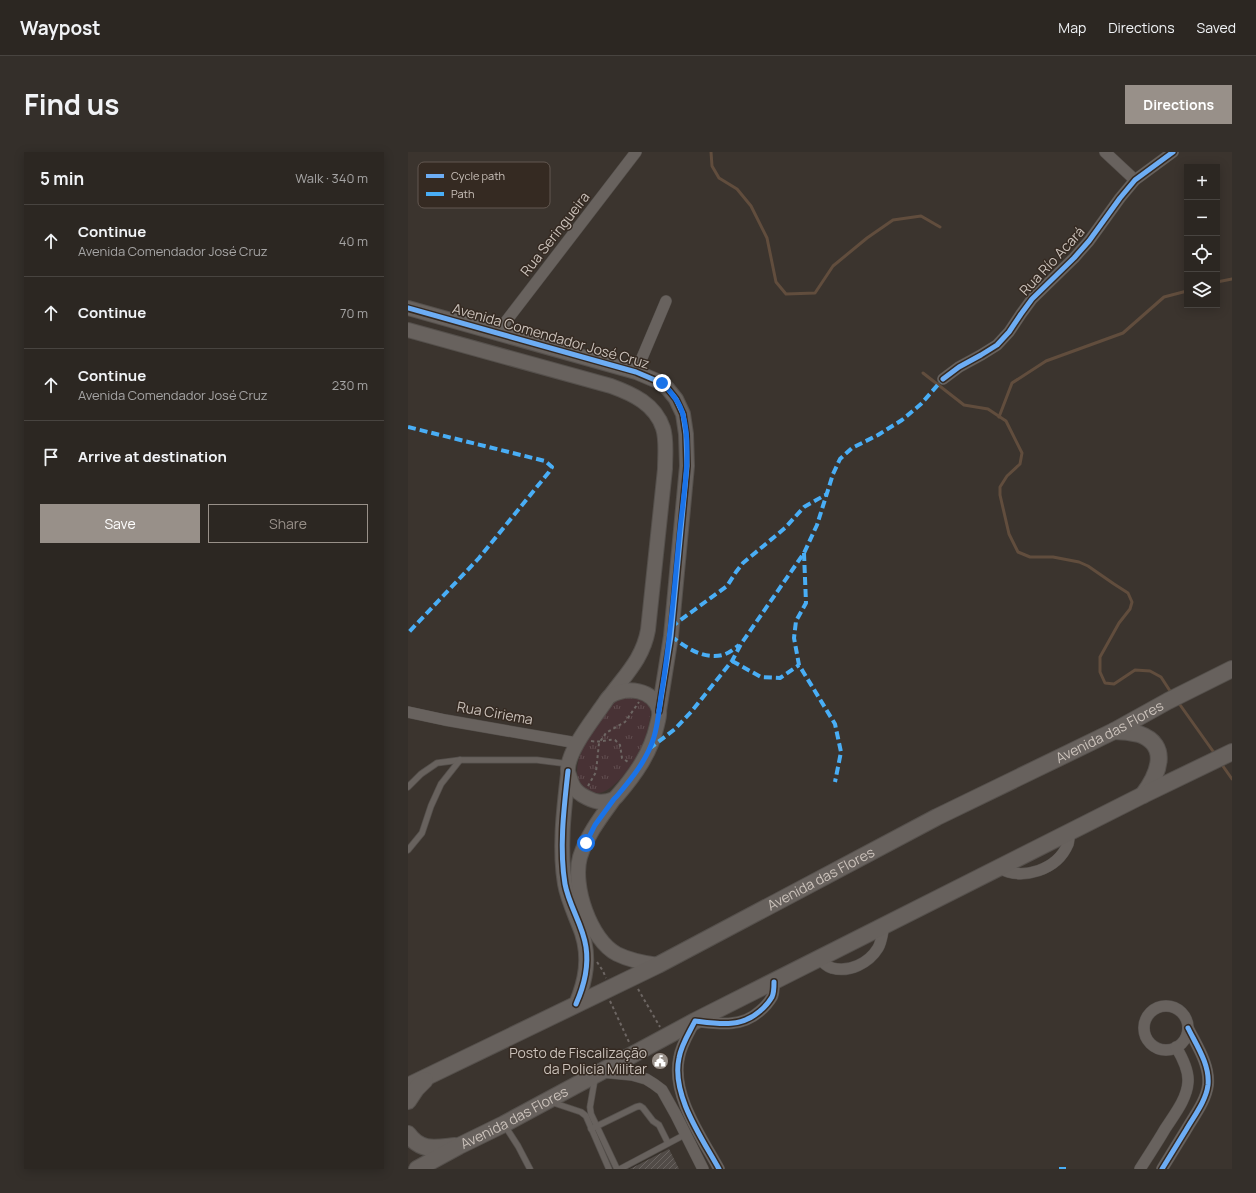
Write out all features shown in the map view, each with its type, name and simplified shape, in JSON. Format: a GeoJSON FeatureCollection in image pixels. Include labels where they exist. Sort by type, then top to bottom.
{"type":"FeatureCollection","features":[{"type":"Feature","properties":{"kind":"main road","name":"Avenida das Flores"},"geometry":{"type":"LineString","coordinates":[[408,1086],[658,965],[937,817],[1114,731],[1168,701],[1232,669]]}},
{"type":"Feature","properties":{"kind":"main road"},"geometry":{"type":"LineString","coordinates":[[1114,731],[1140,735],[1154,744],[1157,750],[1160,759],[1158,769],[1144,795]]}},
{"type":"Feature","properties":{"kind":"main road","name":"Avenida das Flores"},"geometry":{"type":"LineString","coordinates":[[417,1169],[598,1074],[695,1021],[1232,752]]}},
{"type":"Feature","properties":{"kind":"main road"},"geometry":{"type":"LineString","coordinates":[[408,1101],[416,1089],[428,1076]]}},
{"type":"Feature","properties":{"kind":"main road"},"geometry":{"type":"LineString","coordinates":[[408,1134],[413,1141],[420,1146],[427,1148],[459,1146]]}},
{"type":"Feature","properties":{"kind":"street","name":"Rua Seringueira"},"geometry":{"type":"LineString","coordinates":[[497,333],[636,152]]}},
{"type":"Feature","properties":{"kind":"street"},"geometry":{"type":"LineString","coordinates":[[1105,152],[1135,180]]}},
{"type":"Feature","properties":{"kind":"street","name":"Rua Río Acará"},"geometry":{"type":"LineString","coordinates":[[943,379],[959,367],[997,345],[1032,300],[1089,241],[1115,204],[1135,180],[1173,152]]}},
{"type":"Feature","properties":{"kind":"street"},"geometry":{"type":"LineString","coordinates":[[636,372],[666,301]]}},
{"type":"Feature","properties":{"kind":"street","name":"Avenida Comendador José Cruz"},"geometry":{"type":"LineString","coordinates":[[408,308],[636,372],[662,383],[676,399],[683,414],[686,434],[687,466],[671,636],[658,721],[653,739],[637,772],[614,799]]}},
{"type":"Feature","properties":{"kind":"street"},"geometry":{"type":"LineString","coordinates":[[408,330],[611,386],[629,393],[643,401],[655,413],[663,428],[665,469],[646,640],[634,665],[579,740],[569,768],[563,817],[563,863],[568,897],[586,946],[587,958],[584,984],[576,1004]]}},
{"type":"Feature","properties":{"kind":"street"},"geometry":{"type":"LineString","coordinates":[[610,696],[625,691],[641,691],[646,693],[659,710]]}},
{"type":"Feature","properties":{"kind":"street","name":"Rua Ciriema"},"geometry":{"type":"LineString","coordinates":[[408,712],[579,740]]}},
{"type":"Feature","properties":{"kind":"street"},"geometry":{"type":"LineString","coordinates":[[569,768],[572,784],[577,792],[597,802],[605,802],[614,799]]}},
{"type":"Feature","properties":{"kind":"street"},"geometry":{"type":"LineString","coordinates":[[614,799],[595,825],[580,857],[577,877],[580,892],[590,922],[605,945],[616,953],[633,960],[658,965]]}},
{"type":"Feature","properties":{"kind":"street"},"geometry":{"type":"LineString","coordinates":[[819,959],[830,968],[837,969],[850,968],[862,964],[878,948],[881,942],[884,926]]}},
{"type":"Feature","properties":{"kind":"street"},"geometry":{"type":"LineString","coordinates":[[719,1169],[692,1119],[684,1099],[678,1077],[679,1057],[695,1021],[735,1024],[750,1018],[763,1009],[768,1003],[772,996],[774,982]]}},
{"type":"Feature","properties":{"kind":"street"},"geometry":{"type":"LineString","coordinates":[[1162,1169],[1205,1097],[1208,1085],[1207,1071],[1199,1048],[1188,1028],[1184,1015],[1179,1010],[1174,1007],[1160,1006],[1149,1013],[1145,1019],[1144,1032],[1147,1039],[1156,1048],[1163,1050],[1170,1050],[1176,1047],[1184,1039],[1188,1028]]}},
{"type":"Feature","properties":{"kind":"street"},"geometry":{"type":"LineString","coordinates":[[1140,1169],[1177,1110],[1186,1092],[1188,1082],[1185,1064],[1176,1047]]}},
{"type":"Feature","properties":{"kind":"street"},"geometry":{"type":"LineString","coordinates":[[598,1074],[632,1075],[646,1079],[662,1090],[703,1169]]}},
{"type":"Feature","properties":{"kind":"lane"},"geometry":{"type":"LineString","coordinates":[[408,787],[421,774],[437,763],[460,760],[537,760],[569,768]]}},
{"type":"Feature","properties":{"kind":"lane"},"geometry":{"type":"LineString","coordinates":[[408,850],[422,833],[431,806],[441,784],[460,760]]}},
{"type":"Feature","properties":{"kind":"lane"},"geometry":{"type":"LineString","coordinates":[[598,1074],[590,1107],[591,1114],[617,1169]]}},
{"type":"Feature","properties":{"kind":"lane"},"geometry":{"type":"LineString","coordinates":[[546,1101],[581,1112],[586,1116],[609,1169]]}},
{"type":"Feature","properties":{"kind":"lane"},"geometry":{"type":"LineString","coordinates":[[591,1129],[640,1106],[653,1121],[659,1125],[668,1143]]}},
{"type":"Feature","properties":{"kind":"lane"},"geometry":{"type":"LineString","coordinates":[[504,1124],[530,1169]]}},
{"type":"Feature","properties":{"kind":"lane"},"geometry":{"type":"LineString","coordinates":[[620,1169],[686,1134]]}},
{"type":"Feature","properties":{"kind":"lane"},"geometry":{"type":"LineString","coordinates":[[601,1152],[607,1148]]}},
{"type":"Feature","properties":{"kind":"path"},"geometry":{"type":"LineString","coordinates":[[583,796],[596,772],[599,742],[606,733],[625,722],[646,693]]}},
{"type":"Feature","properties":{"kind":"path"},"geometry":{"type":"LineString","coordinates":[[579,740],[599,742],[615,740],[620,745],[622,758],[627,761],[637,772]]}},
{"type":"Feature","properties":{"kind":"path"},"geometry":{"type":"LineString","coordinates":[[587,958],[597,962],[606,977],[605,990],[634,1054]]}},
{"type":"Feature","properties":{"kind":"path"},"geometry":{"type":"LineString","coordinates":[[631,978],[666,1037]]}},
{"type":"Feature","properties":{"kind":"green space"},"geometry":{"type":"Polygon","coordinates":[[[639,693],[648,704],[650,709],[650,717],[646,735],[639,753],[623,776],[607,790],[601,793],[594,793],[586,789],[580,783],[577,769],[581,753],[592,731],[608,707],[616,699],[628,694],[639,693]]]}},
{"type":"Feature","properties":{"kind":"building"},"geometry":{"type":"Polygon","coordinates":[[[669,1149],[679,1169],[630,1169],[669,1149]]]}},
{"type":"Feature","properties":{"kind":"waterway"},"geometry":{"type":"LineString","coordinates":[[711,152],[712,166],[719,178],[737,189],[751,206],[767,238],[776,282],[786,294],[815,293],[833,266],[867,238],[893,220],[921,216],[940,227]]}},
{"type":"Feature","properties":{"kind":"waterway"},"geometry":{"type":"LineString","coordinates":[[1220,281],[1232,279]]}},
{"type":"Feature","properties":{"kind":"waterway"},"geometry":{"type":"LineString","coordinates":[[999,417],[1012,383],[1046,361],[1123,333],[1164,297],[1184,292]]}},
{"type":"Feature","properties":{"kind":"waterway"},"geometry":{"type":"LineString","coordinates":[[923,373],[964,405],[988,409],[1006,421],[1022,453],[1020,464],[1007,476],[1000,487],[1000,495],[1009,534],[1018,552],[1030,557],[1053,557],[1079,562],[1088,566],[1128,593],[1132,602],[1130,609],[1119,623],[1100,657],[1100,672],[1105,683],[1114,684],[1135,670],[1150,671],[1161,677],[1172,694]]}},
{"type":"Feature","properties":{"kind":"waterway"},"geometry":{"type":"LineString","coordinates":[[1178,702],[1215,754]]}},
{"type":"Feature","properties":{"kind":"waterway"},"geometry":{"type":"LineString","coordinates":[[1220,762],[1232,779]]}},
{"type":"Feature","properties":{"kind":"marked path"},"geometry":{"type":"LineString","coordinates":[[649,749],[675,729],[691,712],[732,661],[741,644],[804,553],[817,525],[833,474],[840,459],[852,448],[878,435],[902,420],[921,404],[943,379]]}},
{"type":"Feature","properties":{"kind":"marked path"},"geometry":{"type":"LineString","coordinates":[[408,427],[545,461],[552,467],[479,558],[408,633]]}},
{"type":"Feature","properties":{"kind":"marked path"},"geometry":{"type":"LineString","coordinates":[[671,627],[727,586],[743,563],[785,528],[804,507],[827,494]]}},
{"type":"Feature","properties":{"kind":"marked path"},"geometry":{"type":"LineString","coordinates":[[804,553],[806,603],[796,621],[794,638],[799,665],[835,724],[841,752],[835,782]]}},
{"type":"Feature","properties":{"kind":"marked path"},"geometry":{"type":"LineString","coordinates":[[671,636],[695,652],[709,656],[723,655],[739,645]]}},
{"type":"Feature","properties":{"kind":"marked path"},"geometry":{"type":"LineString","coordinates":[[732,661],[761,677],[780,678],[799,665]]}},
{"type":"Feature","properties":{"kind":"marked path"},"geometry":{"type":"LineString","coordinates":[[1059,1169],[1066,1169]]}},
{"type":"Feature","properties":{"kind":"cycle path"},"geometry":{"type":"LineString","coordinates":[[943,379],[959,367],[997,345],[1009,332],[1032,299],[1074,258],[1089,241],[1135,180],[1173,152]]}},
{"type":"Feature","properties":{"kind":"cycle path"},"geometry":{"type":"LineString","coordinates":[[408,308],[636,372],[662,383],[676,399],[683,414],[686,434],[687,466],[671,636],[659,711]]}},
{"type":"Feature","properties":{"kind":"cycle path"},"geometry":{"type":"LineString","coordinates":[[568,771],[562,842],[563,870],[567,892],[582,931],[587,954],[585,976],[576,1004]]}},
{"type":"Feature","properties":{"kind":"cycle path"},"geometry":{"type":"LineString","coordinates":[[719,1169],[690,1116],[679,1087],[678,1072],[680,1053],[695,1021],[729,1024],[745,1020],[760,1011],[768,1003],[773,994],[774,982]]}},
{"type":"Feature","properties":{"kind":"cycle path"},"geometry":{"type":"LineString","coordinates":[[1162,1169],[1199,1108],[1207,1091],[1208,1078],[1205,1063],[1188,1028]]}},
{"type":"Feature","properties":{"kind":"place","name":"Posto de Fiscalização da Policia Militar"},"geometry":{"type":"Point","coordinates":[660,1061]}},
{"type":"Feature","properties":{"kind":"route"},"geometry":{"type":"LineString","coordinates":[[586,843],[595,825],[614,799],[637,772],[649,749],[658,721],[671,636],[679,537],[687,466],[686,434],[683,414],[676,399],[662,383]]}}]}
